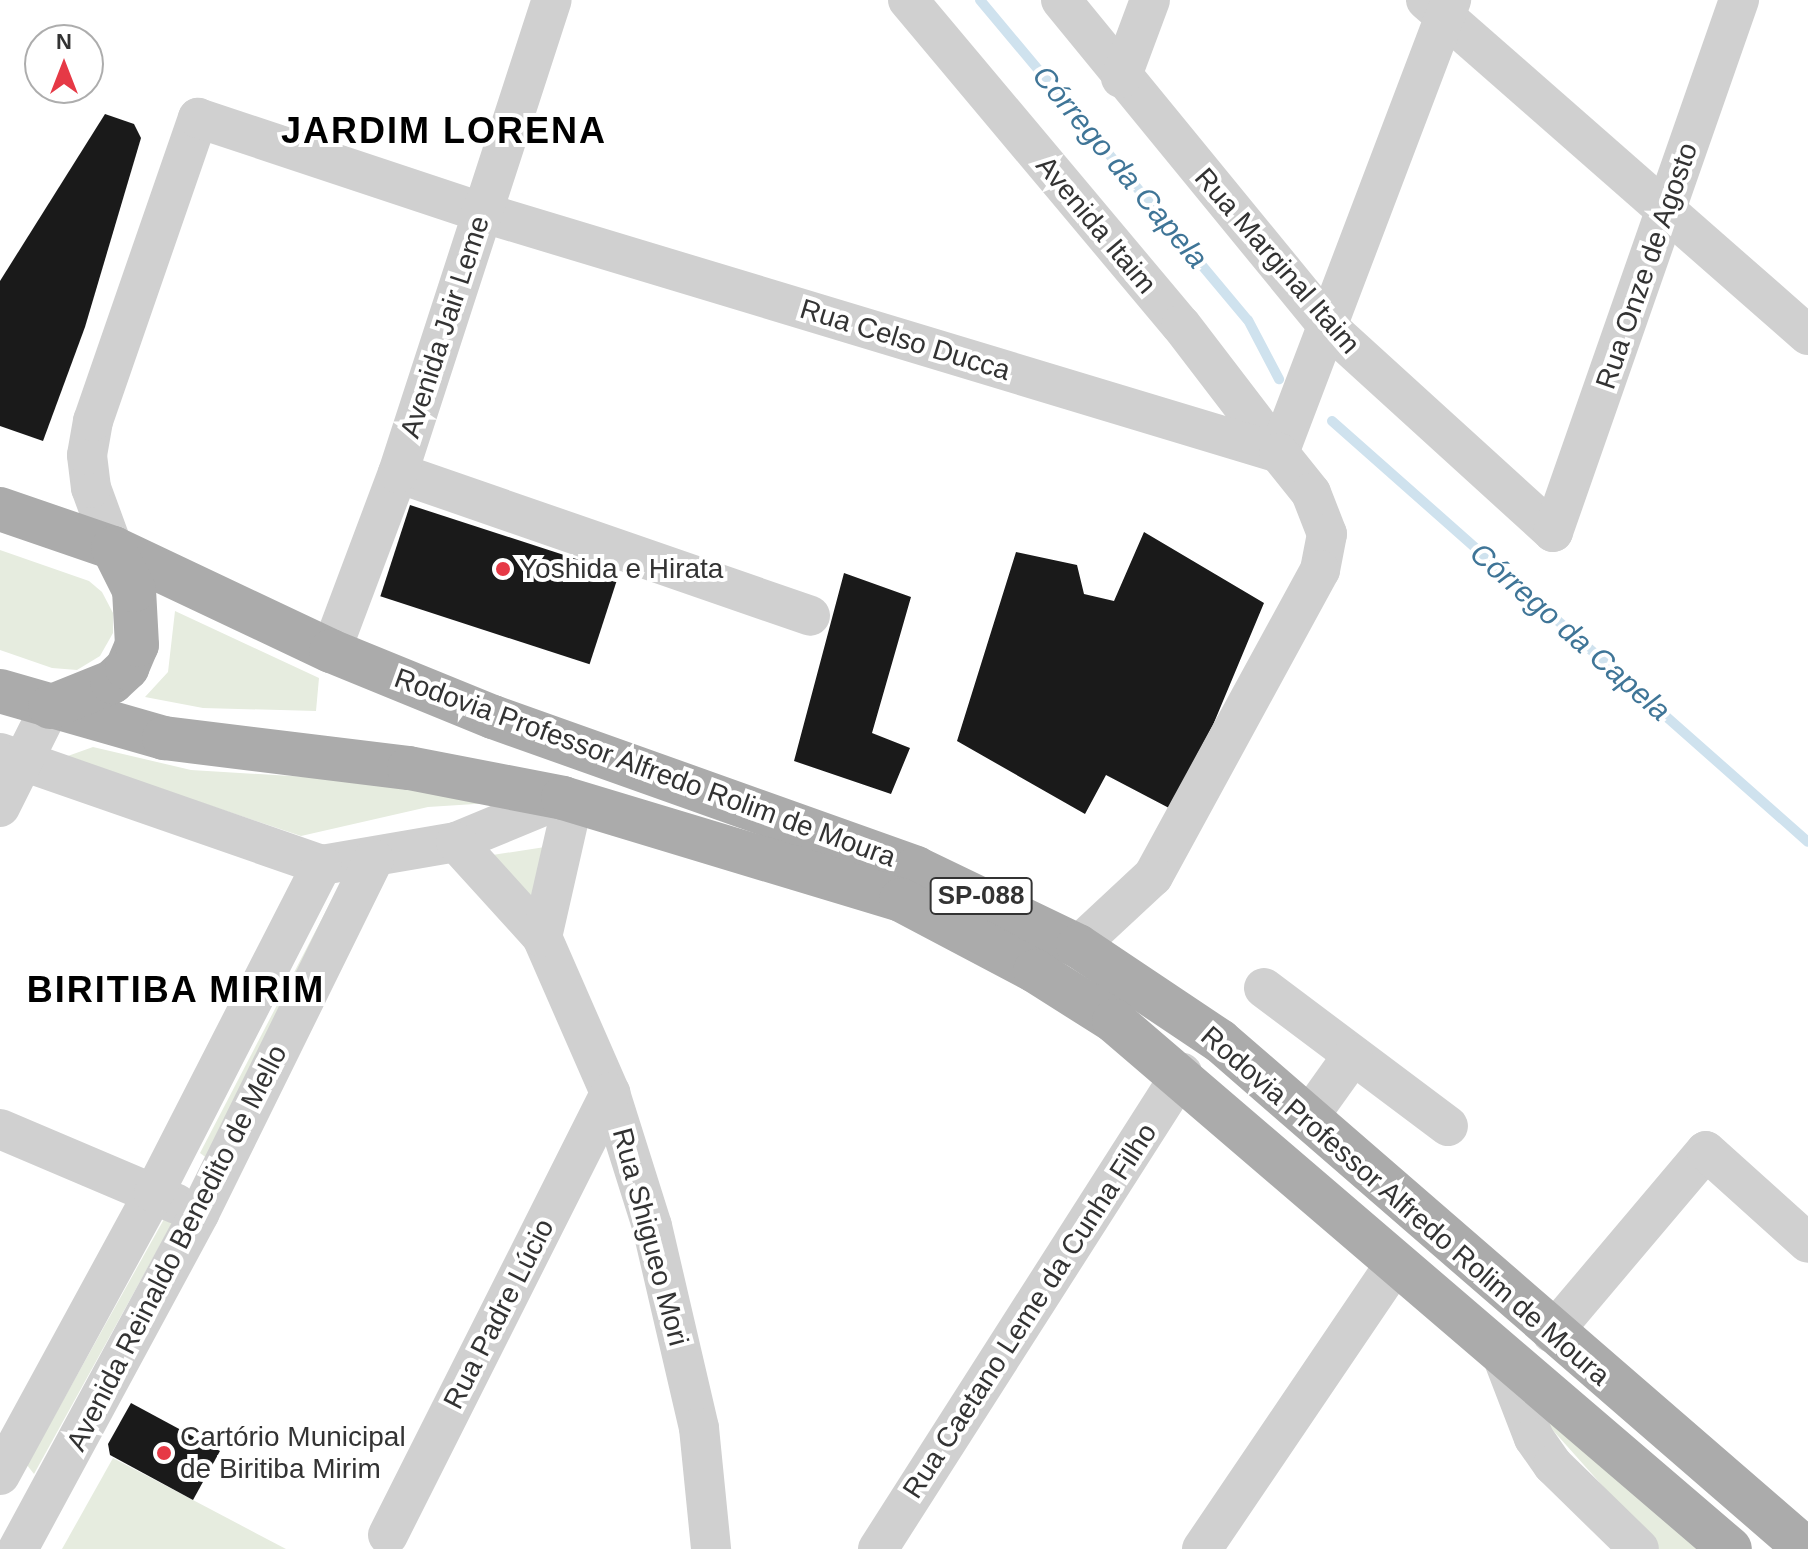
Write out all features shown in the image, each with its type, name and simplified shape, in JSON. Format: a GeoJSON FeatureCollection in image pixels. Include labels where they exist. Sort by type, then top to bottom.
{"type":"FeatureCollection","features":[{"type":"Feature","properties":{"kind":"main road","name":"Rodovia Professor Alfredo Rolim de Moura"},"geometry":{"type":"LineString","coordinates":[[0,509],[113,548],[331,651],[493,717],[916,868],[1078,946],[1220,1041],[1552,1333],[1806,1549]]}},
{"type":"Feature","properties":{"kind":"main road"},"geometry":{"type":"LineString","coordinates":[[50,707],[112,682],[127,668],[137,645],[134,590],[113,548]]}},
{"type":"Feature","properties":{"kind":"main road","name":"Rodovia Professor Alfredo Rolim de Moura"},"geometry":{"type":"LineString","coordinates":[[0,691],[164,738],[409,768],[568,800],[901,900],[1035,971],[1114,1021],[1182,1073],[1730,1549]]}},
{"type":"Feature","properties":{"kind":"street","name":"Avenida Jair Leme"},"geometry":{"type":"LineString","coordinates":[[331,651],[398,473],[552,0]]}},
{"type":"Feature","properties":{"kind":"street","name":"Avenida Itaim"},"geometry":{"type":"LineString","coordinates":[[908,0],[1181,325],[1279,453]]}},
{"type":"Feature","properties":{"kind":"street","name":"Rua Marginal Itaim"},"geometry":{"type":"LineString","coordinates":[[1061,0],[1121,78],[1329,328],[1553,532]]}},
{"type":"Feature","properties":{"kind":"street"},"geometry":{"type":"LineString","coordinates":[[1121,78],[1150,0]]}},
{"type":"Feature","properties":{"kind":"street","name":"Rua Onze de Agosto"},"geometry":{"type":"LineString","coordinates":[[1553,532],[1669,210],[1739,0]]}},
{"type":"Feature","properties":{"kind":"street"},"geometry":{"type":"LineString","coordinates":[[1078,946],[1153,876],[1320,570],[1327,534],[1311,493],[1279,453],[1329,328],[1441,5],[1808,335]]}},
{"type":"Feature","properties":{"kind":"street","name":"Rua Celso Ducca"},"geometry":{"type":"LineString","coordinates":[[113,548],[91,488],[87,455],[93,421],[198,118],[481,212],[1279,453]]}},
{"type":"Feature","properties":{"kind":"street"},"geometry":{"type":"LineString","coordinates":[[398,473],[810,616]]}},
{"type":"Feature","properties":{"kind":"street"},"geometry":{"type":"LineString","coordinates":[[0,807],[7,753],[50,707]]}},
{"type":"Feature","properties":{"kind":"street"},"geometry":{"type":"LineString","coordinates":[[7,753],[322,865],[374,859],[456,842],[568,800]]}},
{"type":"Feature","properties":{"kind":"street"},"geometry":{"type":"LineString","coordinates":[[542,937],[568,800]]}},
{"type":"Feature","properties":{"kind":"street","name":"Rua Shigueo Mori"},"geometry":{"type":"LineString","coordinates":[[456,842],[542,937],[610,1093],[652,1226],[699,1428],[711,1549]]}},
{"type":"Feature","properties":{"kind":"street","name":"Avenida Reinaldo Benedito de Mello"},"geometry":{"type":"LineString","coordinates":[[17,1527],[199,1214],[374,859]]}},
{"type":"Feature","properties":{"kind":"street","name":"Avenida Reinaldo Benedito de Mello"},"geometry":{"type":"LineString","coordinates":[[0,1475],[154,1193],[322,865]]}},
{"type":"Feature","properties":{"kind":"street"},"geometry":{"type":"LineString","coordinates":[[1264,988],[1448,1126]]}},
{"type":"Feature","properties":{"kind":"street"},"geometry":{"type":"LineString","coordinates":[[1308,1118],[1353,1055]]}},
{"type":"Feature","properties":{"kind":"street","name":"Rua Caetano Leme da Cunha Filho"},"geometry":{"type":"LineString","coordinates":[[878,1549],[1182,1073]]}},
{"type":"Feature","properties":{"kind":"street","name":"Rua Padre Lúcio"},"geometry":{"type":"LineString","coordinates":[[388,1535],[610,1093]]}},
{"type":"Feature","properties":{"kind":"street"},"geometry":{"type":"LineString","coordinates":[[0,1129],[199,1214]]}},
{"type":"Feature","properties":{"kind":"street"},"geometry":{"type":"LineString","coordinates":[[1552,1333],[1706,1151],[1808,1243]]}},
{"type":"Feature","properties":{"kind":"street"},"geometry":{"type":"LineString","coordinates":[[1202,1549],[1396,1262]]}},
{"type":"Feature","properties":{"kind":"street"},"geometry":{"type":"LineString","coordinates":[[1500,1350],[1534,1438],[1553,1465],[1639,1549]]}},
{"type":"Feature","properties":{"kind":"shaded area"},"geometry":{"type":"Polygon","coordinates":[[[0,550],[89,581],[102,592],[113,613],[113,633],[100,656],[77,670],[52,668],[0,650],[0,550]]]}},
{"type":"Feature","properties":{"kind":"shaded area"},"geometry":{"type":"Polygon","coordinates":[[[175,611],[319,678],[316,711],[203,708],[145,697],[168,672],[175,611]]]}},
{"type":"Feature","properties":{"kind":"shaded area"},"geometry":{"type":"Polygon","coordinates":[[[93,747],[191,770],[325,778],[506,802],[428,807],[301,836],[65,757],[93,747]]]}},
{"type":"Feature","properties":{"kind":"shaded area"},"geometry":{"type":"Polygon","coordinates":[[[545,847],[535,904],[486,856],[545,847]]]}},
{"type":"Feature","properties":{"kind":"shaded area"},"geometry":{"type":"Polygon","coordinates":[[[339,886],[208,1159],[200,1153],[339,886]]]}},
{"type":"Feature","properties":{"kind":"shaded area"},"geometry":{"type":"Polygon","coordinates":[[[173,1203],[181,1207],[34,1474],[27,1465],[173,1203]]]}},
{"type":"Feature","properties":{"kind":"shaded area"},"geometry":{"type":"Polygon","coordinates":[[[1533,1408],[1702,1549],[1659,1549],[1533,1408]]]}},
{"type":"Feature","properties":{"kind":"shaded area"},"geometry":{"type":"Polygon","coordinates":[[[113,1458],[193,1500],[286,1549],[62,1549],[113,1458]]]}},
{"type":"Feature","properties":{"kind":"building"},"geometry":{"type":"Polygon","coordinates":[[[105,114],[134,124],[141,138],[85,327],[43,441],[0,426],[0,281],[105,114]]]}},
{"type":"Feature","properties":{"kind":"building"},"geometry":{"type":"Polygon","coordinates":[[[410,505],[619,573],[590,664],[380,596],[410,505]]]}},
{"type":"Feature","properties":{"kind":"building"},"geometry":{"type":"Polygon","coordinates":[[[1144,532],[1264,603],[1213,725],[1169,808],[1106,775],[1085,814],[957,741],[1016,552],[1077,565],[1084,594],[1114,601],[1144,532]]]}},
{"type":"Feature","properties":{"kind":"building"},"geometry":{"type":"Polygon","coordinates":[[[844,573],[911,597],[872,733],[910,748],[891,794],[794,761],[844,573]]]}},
{"type":"Feature","properties":{"kind":"building","name":"Cartório Municipal de Biritiba Mirim"},"geometry":{"type":"Polygon","coordinates":[[[131,1403],[220,1451],[193,1500],[110,1455],[108,1444],[131,1403]]]}},
{"type":"Feature","properties":{"kind":"waterway","name":"Córrego da Capela"},"geometry":{"type":"LineString","coordinates":[[980,0],[1248,320],[1279,379]]}},
{"type":"Feature","properties":{"kind":"waterway","name":"Córrego da Capela"},"geometry":{"type":"LineString","coordinates":[[1332,421],[1808,842]]}},
{"type":"Feature","properties":{"kind":"place","name":"Yoshida e Hirata"},"geometry":{"type":"Point","coordinates":[503,569]}},
{"type":"Feature","properties":{"kind":"place","name":"Cartório Municipal de Biritiba Mirim"},"geometry":{"type":"Point","coordinates":[164,1453]}},
{"type":"Feature","properties":{"kind":"district","name":"JARDIM LORENA"},"geometry":{"type":"Point","coordinates":[444,131]}},
{"type":"Feature","properties":{"kind":"district","name":"BIRITIBA MIRIM"},"geometry":{"type":"Point","coordinates":[176,990]}}]}
